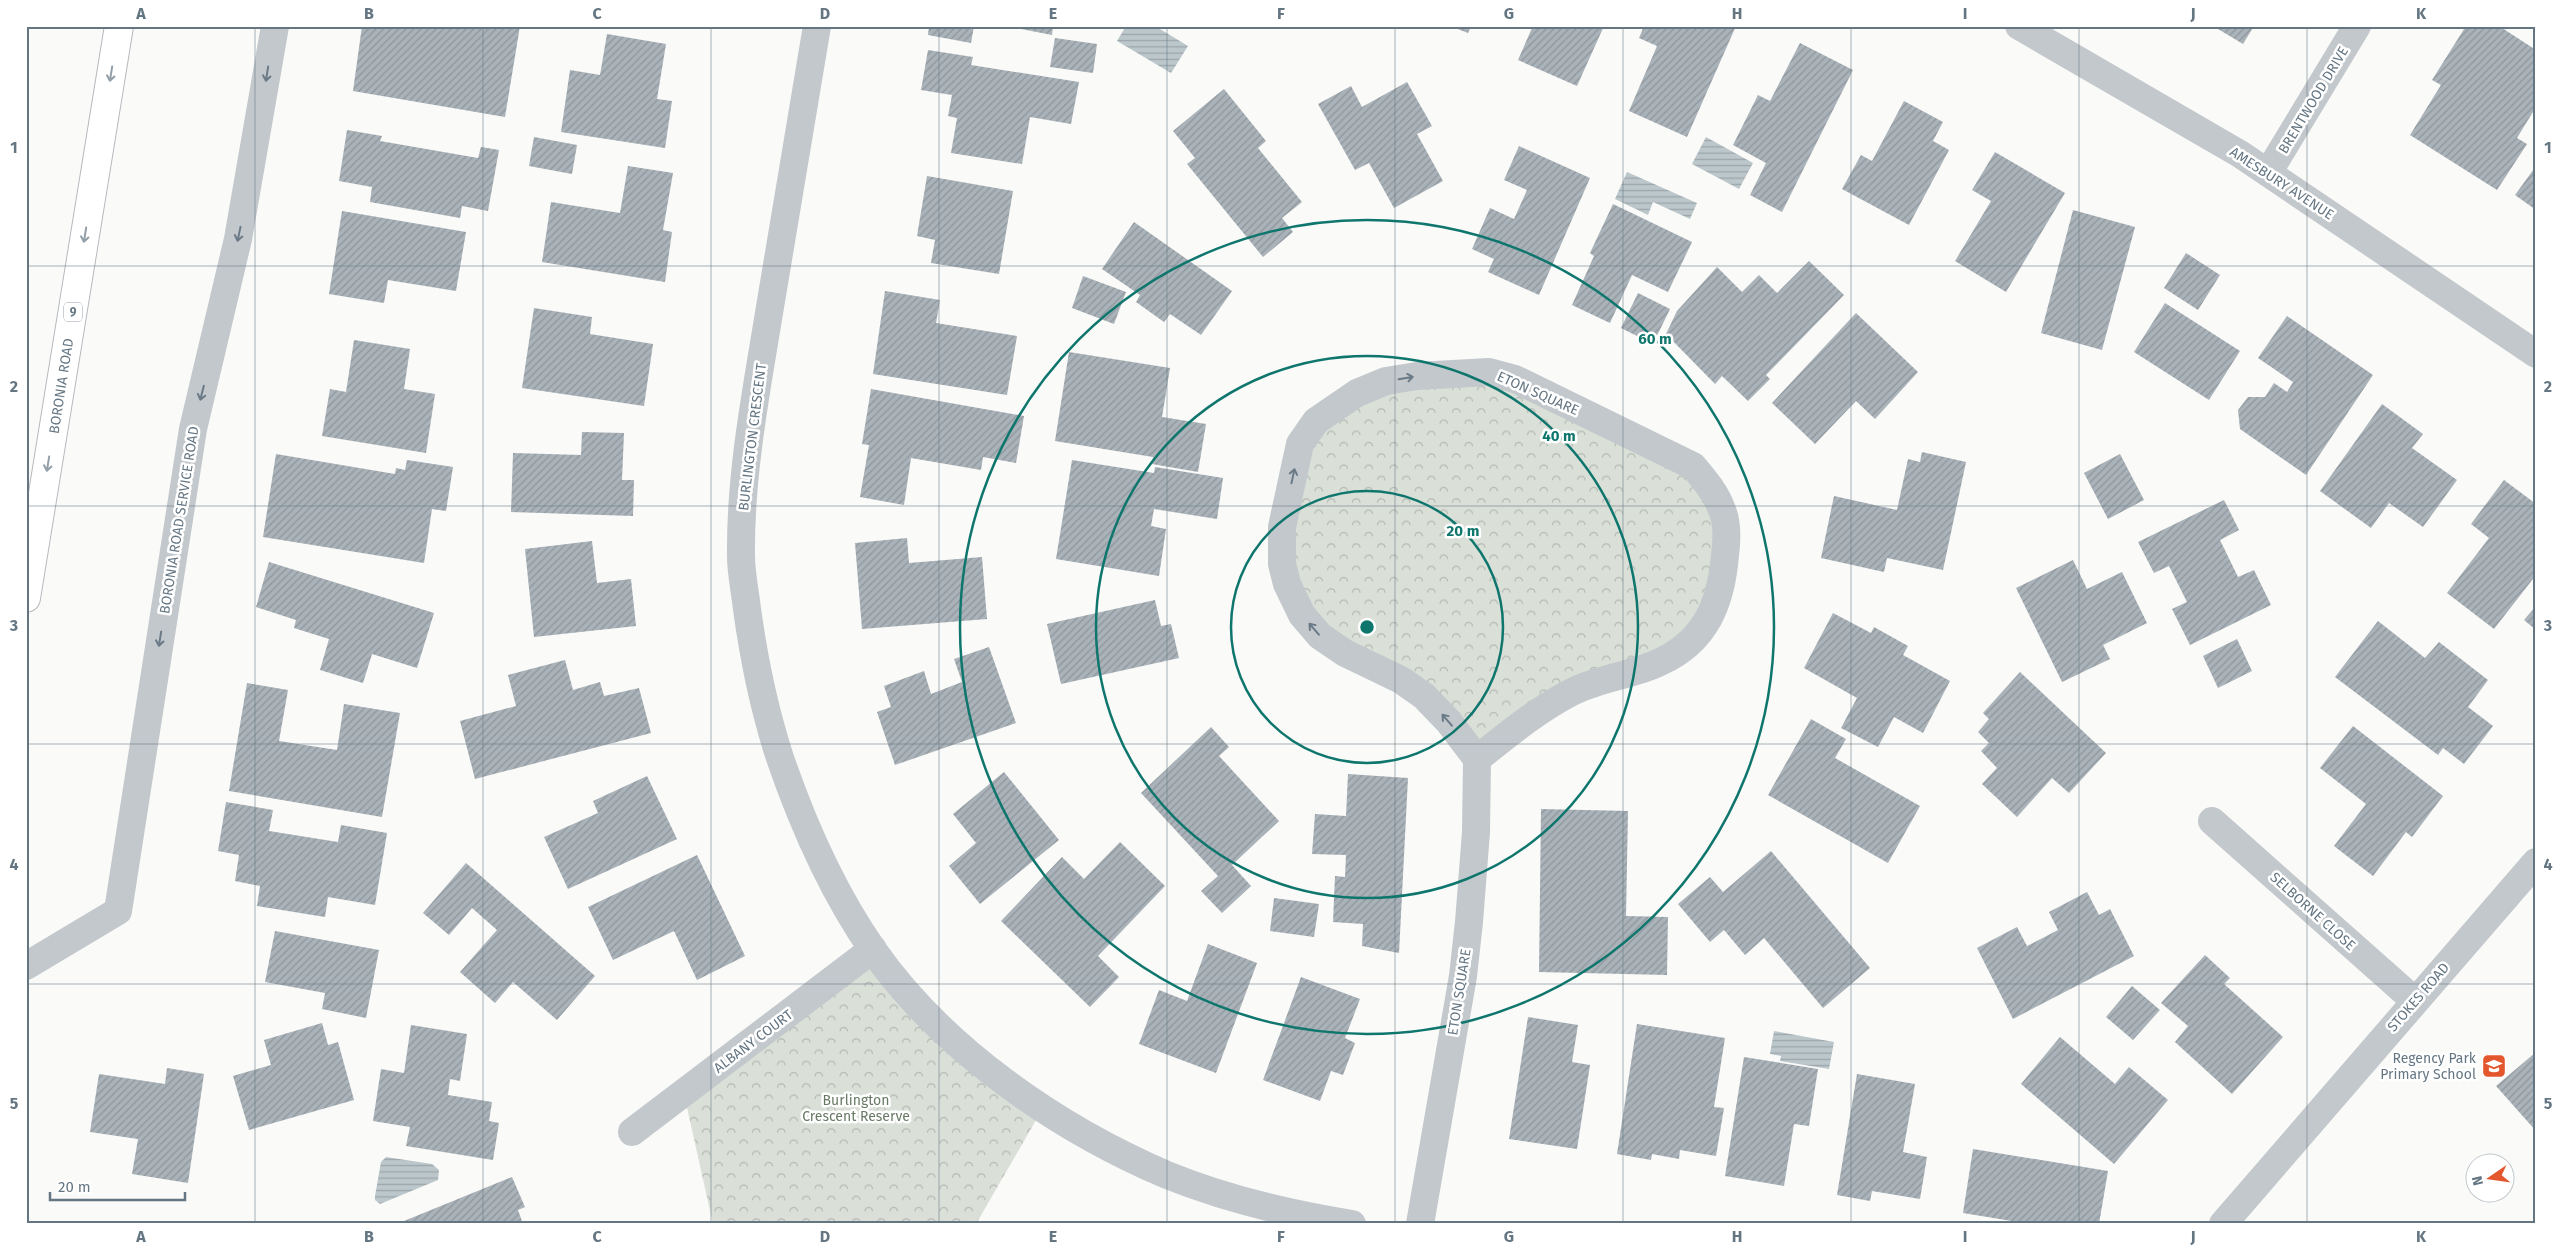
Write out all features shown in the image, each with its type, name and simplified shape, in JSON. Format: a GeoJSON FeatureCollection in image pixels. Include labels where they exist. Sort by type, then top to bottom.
{"type":"FeatureCollection","features":[{"type":"Feature","properties":{"kind":"main road","name":"BORONIA ROAD"},"geometry":{"type":"LineString","coordinates":[[26,598],[119,26]]}},
{"type":"Feature","properties":{"kind":"street","name":"BORONIA ROAD SERVICE ROAD"},"geometry":{"type":"LineString","coordinates":[[26,966],[118,911],[193,429],[238,239],[275,26]]}},
{"type":"Feature","properties":{"kind":"street","name":"BURLINGTON CRESCENT"},"geometry":{"type":"LineString","coordinates":[[817,26],[752,415],[743,486],[740,560],[751,638],[767,717],[788,781],[822,863],[873,949],[915,1002],[967,1051],[1030,1100],[1094,1140],[1169,1176],[1251,1203],[1352,1224]]}},
{"type":"Feature","properties":{"kind":"street","name":"AMESBURY AVENUE"},"geometry":{"type":"LineString","coordinates":[[2018,26],[2240,154],[2536,354]]}},
{"type":"Feature","properties":{"kind":"street","name":"BRENTWOOD DRIVE"},"geometry":{"type":"LineString","coordinates":[[2268,173],[2357,26]]}},
{"type":"Feature","properties":{"kind":"street","name":"ETON SQUARE"},"geometry":{"type":"LineString","coordinates":[[1420,1224],[1459,996],[1469,922],[1476,832],[1476,759],[1449,722],[1424,696],[1394,676],[1345,653],[1320,636],[1302,615],[1287,584],[1282,564],[1282,527],[1300,444],[1316,421],[1337,405],[1356,393],[1386,381],[1470,371],[1489,372],[1515,379],[1693,466],[1709,485],[1723,510],[1727,536],[1723,577],[1713,611],[1703,629],[1662,661],[1572,692],[1524,722],[1476,759]]}},
{"type":"Feature","properties":{"kind":"street","name":"SELBORNE CLOSE"},"geometry":{"type":"LineString","coordinates":[[2212,821],[2415,1000]]}},
{"type":"Feature","properties":{"kind":"street","name":"STOKES ROAD"},"geometry":{"type":"LineString","coordinates":[[2223,1224],[2536,862]]}},
{"type":"Feature","properties":{"kind":"street","name":"ALBANY COURT"},"geometry":{"type":"LineString","coordinates":[[632,1132],[873,949]]}},
{"type":"Feature","properties":{"kind":"green space"},"geometry":{"type":"Polygon","coordinates":[[[1470,371],[1693,466],[1723,510],[1713,611],[1627,675],[1477,759],[1449,722],[1345,653],[1282,564],[1316,421],[1337,405],[1470,371]]]}},
{"type":"Feature","properties":{"kind":"green space","name":"Burlington Crescent Reserve"},"geometry":{"type":"Polygon","coordinates":[[[873,949],[1043,1108],[976,1224],[713,1224],[684,1094],[873,949]]]}},
{"type":"Feature","properties":{"kind":"shaded area"},"geometry":{"type":"Polygon","coordinates":[[[1126,26],[1155,26],[1188,46],[1171,73],[1117,41],[1126,26]]]}},
{"type":"Feature","properties":{"kind":"shaded area"},"geometry":{"type":"Polygon","coordinates":[[[1706,137],[1753,163],[1739,189],[1692,164],[1706,137]]]}},
{"type":"Feature","properties":{"kind":"shaded area"},"geometry":{"type":"Polygon","coordinates":[[[1627,172],[1697,203],[1690,219],[1653,202],[1648,215],[1615,199],[1627,172]]]}},
{"type":"Feature","properties":{"kind":"shaded area"},"geometry":{"type":"Polygon","coordinates":[[[1774,1031],[1834,1042],[1829,1069],[1780,1061],[1781,1056],[1770,1054],[1774,1031]]]}},
{"type":"Feature","properties":{"kind":"shaded area"},"geometry":{"type":"Polygon","coordinates":[[[386,1157],[432,1164],[439,1170],[438,1180],[380,1204],[375,1200],[375,1196],[381,1162],[386,1157]]]}},
{"type":"Feature","properties":{"kind":"building"},"geometry":{"type":"Polygon","coordinates":[[[362,26],[520,26],[505,117],[353,91],[362,26]]]}},
{"type":"Feature","properties":{"kind":"building"},"geometry":{"type":"Polygon","coordinates":[[[929,26],[974,26],[971,43],[928,35],[929,26]]]}},
{"type":"Feature","properties":{"kind":"building"},"geometry":{"type":"Polygon","coordinates":[[[1006,26],[1053,26],[1052,35],[1006,26]]]}},
{"type":"Feature","properties":{"kind":"building"},"geometry":{"type":"Polygon","coordinates":[[[1450,26],[1471,26],[1468,33],[1450,26]]]}},
{"type":"Feature","properties":{"kind":"building"},"geometry":{"type":"Polygon","coordinates":[[[1527,26],[1604,26],[1577,86],[1518,60],[1532,28],[1527,26]]]}},
{"type":"Feature","properties":{"kind":"building"},"geometry":{"type":"Polygon","coordinates":[[[1644,26],[1736,26],[1687,137],[1629,111],[1657,46],[1639,38],[1644,26]]]}},
{"type":"Feature","properties":{"kind":"building"},"geometry":{"type":"Polygon","coordinates":[[[2213,26],[2254,26],[2243,44],[2213,26]]]}},
{"type":"Feature","properties":{"kind":"building"},"geometry":{"type":"Polygon","coordinates":[[[2466,26],[2499,26],[2536,50],[2536,107],[2517,138],[2527,144],[2497,190],[2410,135],[2441,85],[2432,80],[2466,26]]]}},
{"type":"Feature","properties":{"kind":"building"},"geometry":{"type":"Polygon","coordinates":[[[607,34],[666,44],[657,99],[672,101],[665,148],[561,132],[570,70],[600,75],[607,34]]]}},
{"type":"Feature","properties":{"kind":"building"},"geometry":{"type":"Polygon","coordinates":[[[1055,38],[1097,44],[1093,73],[1050,67],[1055,38]]]}},
{"type":"Feature","properties":{"kind":"building"},"geometry":{"type":"Polygon","coordinates":[[[1800,43],[1853,70],[1782,212],[1750,195],[1766,163],[1733,145],[1758,95],[1770,101],[1800,43]]]}},
{"type":"Feature","properties":{"kind":"building"},"geometry":{"type":"Polygon","coordinates":[[[928,50],[973,57],[971,65],[1079,82],[1071,124],[1030,117],[1022,164],[951,153],[957,118],[948,116],[952,95],[921,90],[928,50]]]}},
{"type":"Feature","properties":{"kind":"building"},"geometry":{"type":"Polygon","coordinates":[[[1407,82],[1432,126],[1417,134],[1443,181],[1394,208],[1369,163],[1355,170],[1318,104],[1351,86],[1362,107],[1407,82]]]}},
{"type":"Feature","properties":{"kind":"building"},"geometry":{"type":"Polygon","coordinates":[[[1224,89],[1266,141],[1258,148],[1302,202],[1282,218],[1293,232],[1263,257],[1187,164],[1195,158],[1173,131],[1224,89]]]}},
{"type":"Feature","properties":{"kind":"building"},"geometry":{"type":"Polygon","coordinates":[[[1904,101],[1943,122],[1933,141],[1949,150],[1909,225],[1842,189],[1861,155],[1872,161],[1904,101]]]}},
{"type":"Feature","properties":{"kind":"building"},"geometry":{"type":"Polygon","coordinates":[[[347,130],[382,136],[380,141],[478,158],[481,147],[499,150],[488,211],[462,206],[460,218],[370,202],[372,187],[339,181],[347,130]]]}},
{"type":"Feature","properties":{"kind":"building"},"geometry":{"type":"Polygon","coordinates":[[[534,137],[577,145],[572,174],[529,166],[534,137]]]}},
{"type":"Feature","properties":{"kind":"building"},"geometry":{"type":"Polygon","coordinates":[[[1519,146],[1590,178],[1539,295],[1488,272],[1494,259],[1472,249],[1490,208],[1514,219],[1527,190],[1504,180],[1519,146]]]}},
{"type":"Feature","properties":{"kind":"building"},"geometry":{"type":"Polygon","coordinates":[[[1995,152],[2065,193],[2006,292],[1955,261],[1991,201],[1972,190],[1995,152]]]}},
{"type":"Feature","properties":{"kind":"building"},"geometry":{"type":"Polygon","coordinates":[[[628,166],[673,173],[663,230],[672,232],[665,282],[542,262],[551,202],[620,213],[628,166]]]}},
{"type":"Feature","properties":{"kind":"building"},"geometry":{"type":"Polygon","coordinates":[[[2536,166],[2536,210],[2515,195],[2536,166]]]}},
{"type":"Feature","properties":{"kind":"building"},"geometry":{"type":"Polygon","coordinates":[[[927,176],[1013,191],[999,274],[931,263],[935,240],[917,236],[927,176]]]}},
{"type":"Feature","properties":{"kind":"building"},"geometry":{"type":"Polygon","coordinates":[[[1613,204],[1692,242],[1668,292],[1632,275],[1610,323],[1572,305],[1594,256],[1590,253],[1613,204]]]}},
{"type":"Feature","properties":{"kind":"building"},"geometry":{"type":"Polygon","coordinates":[[[2073,210],[2135,227],[2102,350],[2041,333],[2073,210]]]}},
{"type":"Feature","properties":{"kind":"building"},"geometry":{"type":"Polygon","coordinates":[[[342,211],[466,232],[456,291],[388,280],[384,303],[329,294],[342,211]]]}},
{"type":"Feature","properties":{"kind":"building"},"geometry":{"type":"Polygon","coordinates":[[[1134,222],[1232,291],[1201,335],[1170,314],[1164,322],[1136,302],[1140,295],[1102,269],[1134,222]]]}},
{"type":"Feature","properties":{"kind":"building"},"geometry":{"type":"Polygon","coordinates":[[[2186,253],[2220,275],[2198,310],[2164,288],[2186,253]]]}},
{"type":"Feature","properties":{"kind":"building"},"geometry":{"type":"Polygon","coordinates":[[[1809,261],[1844,295],[1766,375],[1770,379],[1748,401],[1722,376],[1715,384],[1666,334],[1677,311],[1717,267],[1742,292],[1759,275],[1777,293],[1809,261]]]}},
{"type":"Feature","properties":{"kind":"building"},"geometry":{"type":"Polygon","coordinates":[[[1083,276],[1126,292],[1114,324],[1072,308],[1083,276]]]}},
{"type":"Feature","properties":{"kind":"building"},"geometry":{"type":"Polygon","coordinates":[[[885,291],[940,300],[936,323],[1017,336],[1007,395],[873,374],[885,291]]]}},
{"type":"Feature","properties":{"kind":"building"},"geometry":{"type":"Polygon","coordinates":[[[1638,293],[1670,309],[1653,344],[1621,328],[1638,293]]]}},
{"type":"Feature","properties":{"kind":"building"},"geometry":{"type":"Polygon","coordinates":[[[2165,303],[2240,351],[2209,400],[2134,352],[2165,303]]]}},
{"type":"Feature","properties":{"kind":"building"},"geometry":{"type":"Polygon","coordinates":[[[534,308],[592,317],[590,334],[653,344],[644,406],[522,388],[534,308]]]}},
{"type":"Feature","properties":{"kind":"building"},"geometry":{"type":"Polygon","coordinates":[[[1856,313],[1918,372],[1875,419],[1856,401],[1815,444],[1772,403],[1856,313]]]}},
{"type":"Feature","properties":{"kind":"building"},"geometry":{"type":"Polygon","coordinates":[[[2287,316],[2373,375],[2306,475],[2240,429],[2238,410],[2248,397],[2265,397],[2274,383],[2287,392],[2293,382],[2258,358],[2287,316]]]}},
{"type":"Feature","properties":{"kind":"building"},"geometry":{"type":"Polygon","coordinates":[[[354,340],[410,349],[404,389],[435,394],[426,453],[322,436],[330,389],[346,392],[354,340]]]}},
{"type":"Feature","properties":{"kind":"building"},"geometry":{"type":"Polygon","coordinates":[[[1069,352],[1170,368],[1162,417],[1206,424],[1198,472],[1152,464],[1153,457],[1055,441],[1069,352]]]}},
{"type":"Feature","properties":{"kind":"building"},"geometry":{"type":"Polygon","coordinates":[[[871,389],[1024,416],[1016,463],[983,457],[981,470],[911,458],[904,505],[860,497],[869,445],[862,444],[871,389]]]}},
{"type":"Feature","properties":{"kind":"building"},"geometry":{"type":"Polygon","coordinates":[[[2382,404],[2423,434],[2412,448],[2457,480],[2423,527],[2389,503],[2371,528],[2320,491],[2382,404]]]}},
{"type":"Feature","properties":{"kind":"building"},"geometry":{"type":"Polygon","coordinates":[[[582,432],[624,433],[622,480],[634,480],[633,516],[511,512],[513,453],[581,455],[582,432]]]}},
{"type":"Feature","properties":{"kind":"building"},"geometry":{"type":"Polygon","coordinates":[[[1922,452],[1966,462],[1943,570],[1887,558],[1884,572],[1821,558],[1834,496],[1897,510],[1908,459],[1920,462],[1922,452]]]}},
{"type":"Feature","properties":{"kind":"building"},"geometry":{"type":"Polygon","coordinates":[[[276,454],[395,474],[396,468],[405,470],[407,460],[453,467],[446,511],[432,509],[424,563],[263,537],[276,454]]]}},
{"type":"Feature","properties":{"kind":"building"},"geometry":{"type":"Polygon","coordinates":[[[2120,454],[2144,500],[2108,519],[2084,473],[2120,454]]]}},
{"type":"Feature","properties":{"kind":"building"},"geometry":{"type":"Polygon","coordinates":[[[1072,460],[1154,473],[1155,467],[1223,478],[1217,519],[1154,509],[1151,526],[1166,529],[1159,576],[1056,559],[1072,460]]]}},
{"type":"Feature","properties":{"kind":"building"},"geometry":{"type":"Polygon","coordinates":[[[2504,480],[2536,504],[2536,575],[2494,629],[2447,593],[2489,538],[2471,524],[2504,480]]]}},
{"type":"Feature","properties":{"kind":"building"},"geometry":{"type":"Polygon","coordinates":[[[2224,500],[2239,530],[2220,540],[2238,577],[2254,570],[2271,605],[2190,645],[2172,609],[2187,602],[2169,566],[2154,573],[2138,542],[2224,500]]]}},
{"type":"Feature","properties":{"kind":"building"},"geometry":{"type":"Polygon","coordinates":[[[907,538],[909,563],[982,557],[987,619],[862,629],[855,543],[907,538]]]}},
{"type":"Feature","properties":{"kind":"building"},"geometry":{"type":"Polygon","coordinates":[[[592,541],[597,583],[631,579],[636,626],[534,637],[525,549],[592,541]]]}},
{"type":"Feature","properties":{"kind":"building"},"geometry":{"type":"Polygon","coordinates":[[[2073,560],[2087,589],[2122,572],[2147,623],[2103,645],[2110,659],[2062,682],[2016,588],[2073,560]]]}},
{"type":"Feature","properties":{"kind":"building"},"geometry":{"type":"Polygon","coordinates":[[[269,562],[434,613],[417,668],[372,654],[363,683],[320,670],[329,639],[294,628],[296,620],[256,607],[269,562]]]}},
{"type":"Feature","properties":{"kind":"building"},"geometry":{"type":"Polygon","coordinates":[[[1155,600],[1161,626],[1171,624],[1179,658],[1061,684],[1047,624],[1155,600]]]}},
{"type":"Feature","properties":{"kind":"building"},"geometry":{"type":"Polygon","coordinates":[[[2536,606],[2536,630],[2524,620],[2536,606]]]}},
{"type":"Feature","properties":{"kind":"building"},"geometry":{"type":"Polygon","coordinates":[[[1833,613],[1871,633],[1874,627],[1908,646],[1903,655],[1950,681],[1923,733],[1894,717],[1878,747],[1841,728],[1857,698],[1804,668],[1833,613]]]}},
{"type":"Feature","properties":{"kind":"building"},"geometry":{"type":"Polygon","coordinates":[[[2378,621],[2425,658],[2439,642],[2488,680],[2468,707],[2493,726],[2464,764],[2443,748],[2438,755],[2335,677],[2378,621]]]}},
{"type":"Feature","properties":{"kind":"building"},"geometry":{"type":"Polygon","coordinates":[[[2237,639],[2252,671],[2218,688],[2203,656],[2237,639]]]}},
{"type":"Feature","properties":{"kind":"building"},"geometry":{"type":"Polygon","coordinates":[[[989,647],[1016,723],[895,765],[877,712],[891,707],[884,686],[924,671],[931,694],[962,682],[954,659],[989,647]]]}},
{"type":"Feature","properties":{"kind":"building"},"geometry":{"type":"Polygon","coordinates":[[[565,660],[573,690],[600,682],[604,696],[639,688],[651,733],[475,779],[460,721],[516,706],[508,675],[565,660]]]}},
{"type":"Feature","properties":{"kind":"building"},"geometry":{"type":"Polygon","coordinates":[[[2020,672],[2106,753],[2069,793],[2052,778],[2017,817],[1982,784],[1997,768],[1981,751],[1989,743],[1978,732],[1989,719],[1983,713],[2020,672]]]}},
{"type":"Feature","properties":{"kind":"building"},"geometry":{"type":"Polygon","coordinates":[[[247,683],[288,690],[279,741],[337,750],[344,704],[400,713],[382,817],[229,791],[247,683]]]}},
{"type":"Feature","properties":{"kind":"building"},"geometry":{"type":"Polygon","coordinates":[[[1811,719],[1846,739],[1835,758],[1920,806],[1888,863],[1768,795],[1811,719]]]}},
{"type":"Feature","properties":{"kind":"building"},"geometry":{"type":"Polygon","coordinates":[[[2353,726],[2443,796],[2412,837],[2406,832],[2373,876],[2334,846],[2366,804],[2320,768],[2353,726]]]}},
{"type":"Feature","properties":{"kind":"building"},"geometry":{"type":"Polygon","coordinates":[[[1211,727],[1229,747],[1219,756],[1279,821],[1232,865],[1251,886],[1222,913],[1201,891],[1218,876],[1141,793],[1211,727]]]}},
{"type":"Feature","properties":{"kind":"building"},"geometry":{"type":"Polygon","coordinates":[[[1004,772],[1059,840],[980,904],[949,866],[976,843],[953,814],[1004,772]]]}},
{"type":"Feature","properties":{"kind":"building"},"geometry":{"type":"Polygon","coordinates":[[[1348,774],[1408,778],[1399,953],[1362,946],[1363,924],[1333,922],[1335,876],[1345,877],[1346,855],[1312,854],[1315,814],[1346,816],[1348,774]]]}},
{"type":"Feature","properties":{"kind":"building"},"geometry":{"type":"Polygon","coordinates":[[[647,776],[677,839],[568,889],[544,837],[598,813],[593,801],[647,776]]]}},
{"type":"Feature","properties":{"kind":"building"},"geometry":{"type":"Polygon","coordinates":[[[226,802],[273,810],[269,831],[338,842],[341,825],[387,833],[375,905],[328,897],[325,917],[257,906],[260,886],[235,881],[239,855],[218,851],[226,802]]]}},
{"type":"Feature","properties":{"kind":"building"},"geometry":{"type":"Polygon","coordinates":[[[1541,809],[1628,811],[1626,916],[1668,917],[1667,975],[1539,972],[1541,809]]]}},
{"type":"Feature","properties":{"kind":"building"},"geometry":{"type":"Polygon","coordinates":[[[1120,842],[1165,886],[1098,956],[1119,977],[1090,1007],[1001,921],[1062,857],[1084,879],[1120,842]]]}},
{"type":"Feature","properties":{"kind":"building"},"geometry":{"type":"Polygon","coordinates":[[[1771,851],[1870,968],[1823,1008],[1764,938],[1745,955],[1724,930],[1710,942],[1678,904],[1710,877],[1723,892],[1771,851]]]}},
{"type":"Feature","properties":{"kind":"building"},"geometry":{"type":"Polygon","coordinates":[[[697,855],[745,956],[697,980],[674,931],[613,960],[588,907],[697,855]]]}},
{"type":"Feature","properties":{"kind":"building"},"geometry":{"type":"Polygon","coordinates":[[[466,863],[595,976],[557,1020],[513,982],[495,1003],[460,972],[497,930],[472,908],[449,935],[423,913],[466,863]]]}},
{"type":"Feature","properties":{"kind":"building"},"geometry":{"type":"Polygon","coordinates":[[[2087,892],[2099,915],[2110,909],[2134,956],[2013,1019],[1977,948],[2017,927],[2027,946],[2058,930],[2049,912],[2087,892]]]}},
{"type":"Feature","properties":{"kind":"building"},"geometry":{"type":"Polygon","coordinates":[[[1274,898],[1319,904],[1314,937],[1270,931],[1274,898]]]}},
{"type":"Feature","properties":{"kind":"building"},"geometry":{"type":"Polygon","coordinates":[[[275,931],[379,950],[366,1018],[322,1009],[325,993],[265,982],[275,931]]]}},
{"type":"Feature","properties":{"kind":"building"},"geometry":{"type":"Polygon","coordinates":[[[1208,944],[1257,963],[1216,1073],[1139,1044],[1159,990],[1187,1001],[1208,944]]]}},
{"type":"Feature","properties":{"kind":"building"},"geometry":{"type":"Polygon","coordinates":[[[2205,955],[2230,978],[2224,984],[2283,1037],[2232,1094],[2175,1042],[2188,1026],[2161,1003],[2205,955]]]}},
{"type":"Feature","properties":{"kind":"building"},"geometry":{"type":"Polygon","coordinates":[[[1301,977],[1360,999],[1345,1038],[1355,1043],[1343,1075],[1331,1071],[1320,1101],[1263,1080],[1301,977]]]}},
{"type":"Feature","properties":{"kind":"building"},"geometry":{"type":"Polygon","coordinates":[[[2132,986],[2160,1010],[2133,1040],[2106,1017],[2132,986]]]}},
{"type":"Feature","properties":{"kind":"building"},"geometry":{"type":"Polygon","coordinates":[[[1528,1017],[1578,1025],[1572,1062],[1590,1065],[1577,1149],[1509,1139],[1528,1017]]]}},
{"type":"Feature","properties":{"kind":"building"},"geometry":{"type":"Polygon","coordinates":[[[322,1023],[328,1045],[338,1042],[354,1100],[249,1130],[233,1076],[271,1065],[264,1040],[322,1023]]]}},
{"type":"Feature","properties":{"kind":"building"},"geometry":{"type":"Polygon","coordinates":[[[1637,1024],[1725,1038],[1714,1107],[1724,1108],[1716,1156],[1680,1150],[1679,1159],[1652,1154],[1651,1160],[1617,1154],[1637,1024]]]}},
{"type":"Feature","properties":{"kind":"building"},"geometry":{"type":"Polygon","coordinates":[[[411,1025],[467,1034],[460,1081],[450,1079],[448,1095],[492,1102],[489,1121],[499,1123],[493,1160],[406,1146],[410,1127],[373,1121],[381,1069],[404,1073],[411,1025]]]}},
{"type":"Feature","properties":{"kind":"building"},"geometry":{"type":"Polygon","coordinates":[[[2060,1037],[2115,1084],[2129,1067],[2168,1100],[2114,1164],[2021,1084],[2060,1037]]]}},
{"type":"Feature","properties":{"kind":"building"},"geometry":{"type":"Polygon","coordinates":[[[2536,1052],[2536,1131],[2496,1086],[2536,1052]]]}},
{"type":"Feature","properties":{"kind":"building"},"geometry":{"type":"Polygon","coordinates":[[[1744,1057],[1818,1069],[1809,1126],[1794,1124],[1784,1186],[1725,1176],[1744,1057]]]}},
{"type":"Feature","properties":{"kind":"building"},"geometry":{"type":"Polygon","coordinates":[[[167,1068],[204,1074],[188,1183],[132,1174],[138,1139],[90,1132],[99,1074],[165,1084],[167,1068]]]}},
{"type":"Feature","properties":{"kind":"building"},"geometry":{"type":"Polygon","coordinates":[[[1857,1074],[1915,1084],[1903,1152],[1927,1157],[1920,1199],[1872,1191],[1870,1201],[1837,1195],[1857,1074]]]}},
{"type":"Feature","properties":{"kind":"building"},"geometry":{"type":"Polygon","coordinates":[[[1973,1149],[2108,1171],[2099,1224],[2030,1224],[1963,1213],[1973,1149]]]}},
{"type":"Feature","properties":{"kind":"building"},"geometry":{"type":"Polygon","coordinates":[[[512,1177],[525,1207],[518,1210],[523,1224],[405,1224],[404,1221],[512,1177]]]}},
{"type":"Feature","properties":{"kind":"place","name":"Regency Park Primary School"},"geometry":{"type":"Point","coordinates":[2494,1066]}}]}
